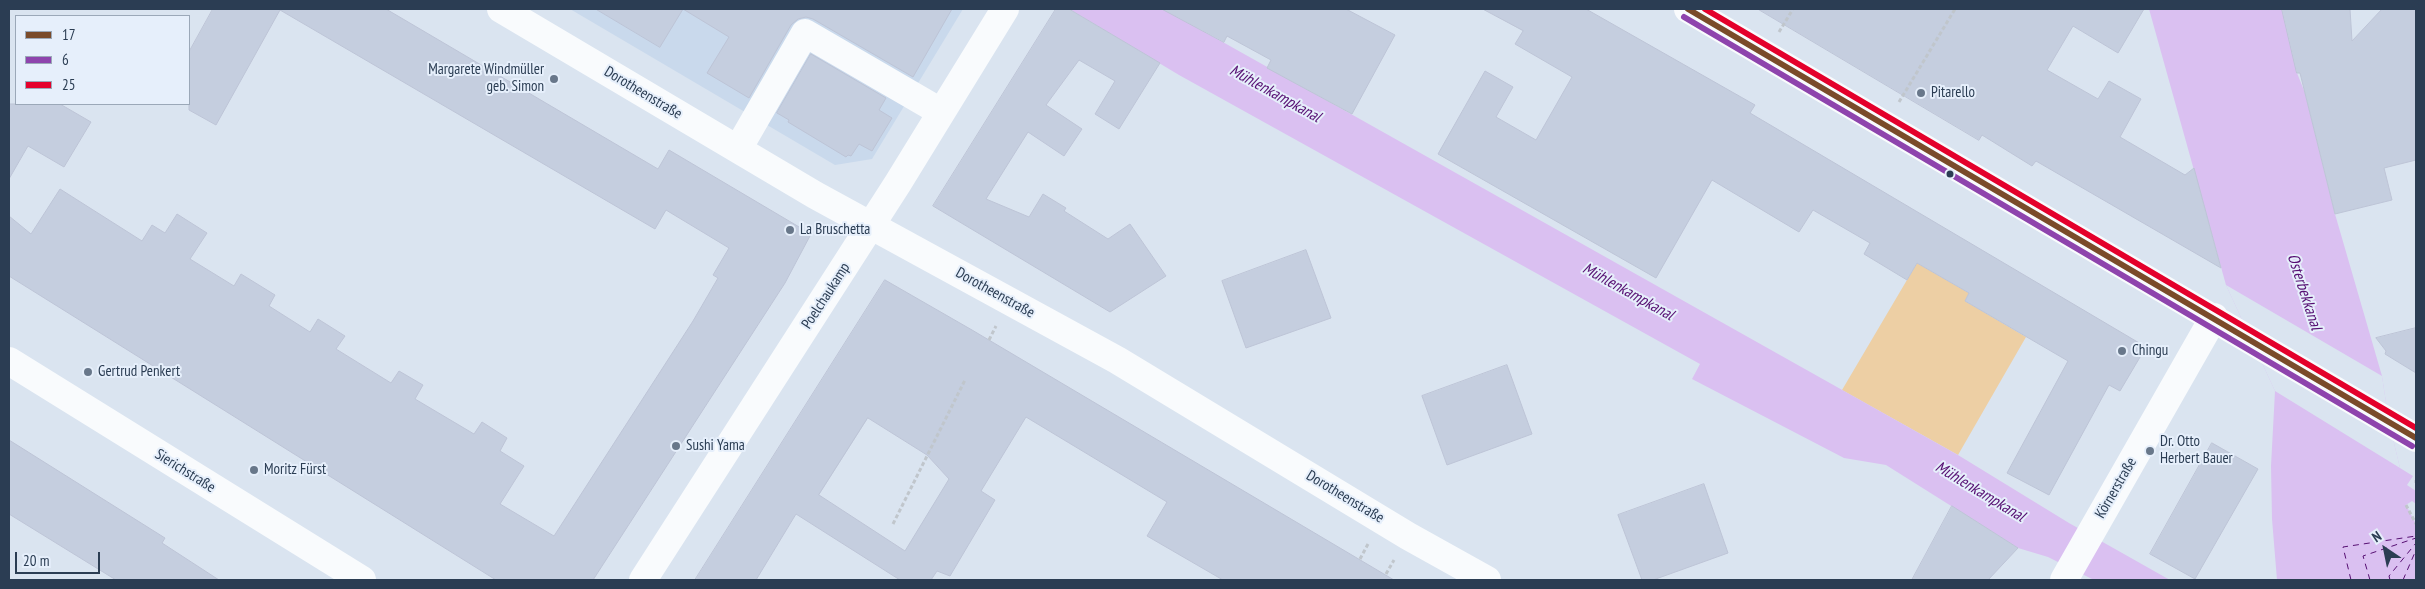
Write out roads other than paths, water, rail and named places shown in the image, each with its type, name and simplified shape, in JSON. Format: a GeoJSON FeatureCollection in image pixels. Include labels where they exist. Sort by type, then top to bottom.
{"type":"FeatureCollection","features":[{"type":"Feature","properties":{"kind":"street","name":"Dorotheenstraße"},"geometry":{"type":"LineString","coordinates":[[501,9],[871,225],[1117,360],[1408,536],[1487,580]]}},
{"type":"Feature","properties":{"kind":"street","name":"Poelchaukamp"},"geometry":{"type":"LineString","coordinates":[[643,580],[871,225],[1005,9]]}},
{"type":"Feature","properties":{"kind":"street"},"geometry":{"type":"LineString","coordinates":[[1688,9],[2250,338],[2416,438]]}},
{"type":"Feature","properties":{"kind":"street"},"geometry":{"type":"LineString","coordinates":[[738,149],[806,33],[941,112]]}},
{"type":"Feature","properties":{"kind":"street","name":"Körnerstraße"},"geometry":{"type":"LineString","coordinates":[[2064,579],[2214,317]]}},
{"type":"Feature","properties":{"kind":"street","name":"Sierichstraße"},"geometry":{"type":"LineString","coordinates":[[9,361],[362,580]]}},
{"type":"Feature","properties":{"kind":"water","name":"Mühlenkampkanal"},"geometry":{"type":"Polygon","coordinates":[[[1069,9],[1164,9],[1958,455],[2069,523],[2170,580],[2094,580],[2048,557],[2018,548],[1886,465],[1844,458],[1692,379],[1700,364],[1179,75],[1069,9]]]}},
{"type":"Feature","properties":{"kind":"water","name":"Osterbekkanal"},"geometry":{"type":"Polygon","coordinates":[[[2149,9],[2282,9],[2335,214],[2382,376],[2389,422],[2400,468],[2413,476],[2407,485],[2416,491],[2416,504],[2412,501],[2406,505],[2416,524],[2416,580],[2277,580],[2272,519],[2271,466],[2275,391],[2226,285],[2149,9]]]}},
{"type":"Feature","properties":{"kind":"place","name":"Margarete Windmüller geb. Simon"},"geometry":{"type":"Point","coordinates":[554,79]}},
{"type":"Feature","properties":{"kind":"place","name":"Pitarello"},"geometry":{"type":"Point","coordinates":[1921,93]}},
{"type":"Feature","properties":{"kind":"place","name":"La Bruschetta"},"geometry":{"type":"Point","coordinates":[790,230]}},
{"type":"Feature","properties":{"kind":"place","name":"Chingu"},"geometry":{"type":"Point","coordinates":[2122,351]}},
{"type":"Feature","properties":{"kind":"place","name":"Gertrud Penkert"},"geometry":{"type":"Point","coordinates":[88,372]}},
{"type":"Feature","properties":{"kind":"place","name":"Sushi Yama"},"geometry":{"type":"Point","coordinates":[676,446]}},
{"type":"Feature","properties":{"kind":"place","name":"Dr. Otto Herbert Bauer"},"geometry":{"type":"Point","coordinates":[2150,451]}},
{"type":"Feature","properties":{"kind":"place","name":"Moritz Fürst"},"geometry":{"type":"Point","coordinates":[254,470]}}]}
